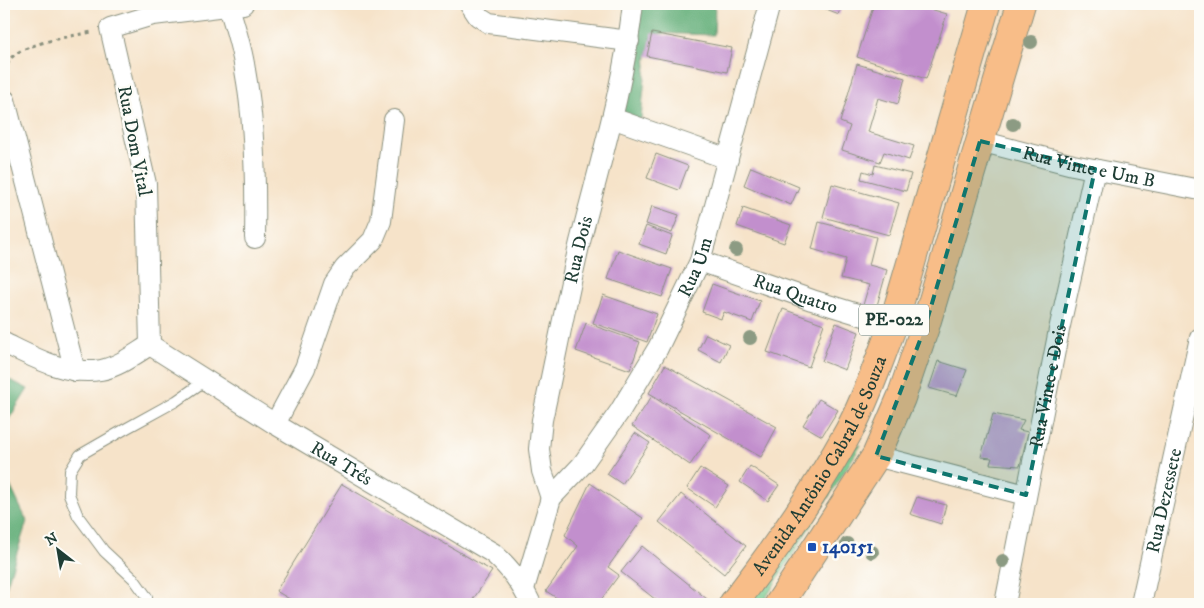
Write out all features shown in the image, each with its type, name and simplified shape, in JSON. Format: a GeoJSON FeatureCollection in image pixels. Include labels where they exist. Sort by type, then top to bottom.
{"type":"FeatureCollection","features":[{"type":"Feature","properties":{"kind":"highway","name":"Avenida Antônio Cabral de Souza"},"geometry":{"type":"LineString","coordinates":[[733,604],[758,572],[802,508],[850,430],[893,325],[986,4]]}},
{"type":"Feature","properties":{"kind":"highway","name":"Avenida Antônio Cabral de Souza"},"geometry":{"type":"LineString","coordinates":[[779,604],[876,456],[901,398],[925,327],[1021,4]]}},
{"type":"Feature","properties":{"kind":"street"},"geometry":{"type":"LineString","coordinates":[[470,4],[478,16],[489,22],[629,42]]}},
{"type":"Feature","properties":{"kind":"street","name":"Rua Dois"},"geometry":{"type":"LineString","coordinates":[[552,498],[542,471],[539,449],[542,420],[580,242],[612,118],[629,42],[633,4]]}},
{"type":"Feature","properties":{"kind":"street","name":"Rua Um"},"geometry":{"type":"LineString","coordinates":[[552,498],[582,465],[620,411],[658,348],[700,261],[770,4]]}},
{"type":"Feature","properties":{"kind":"street"},"geometry":{"type":"LineString","coordinates":[[110,28],[152,9],[236,5],[251,102],[256,190],[255,238]]}},
{"type":"Feature","properties":{"kind":"street","name":"Rua Dom Vital"},"geometry":{"type":"LineString","coordinates":[[110,28],[146,184],[150,345]]}},
{"type":"Feature","properties":{"kind":"street"},"geometry":{"type":"LineString","coordinates":[[5,100],[75,371]]}},
{"type":"Feature","properties":{"kind":"street"},"geometry":{"type":"LineString","coordinates":[[612,118],[728,159]]}},
{"type":"Feature","properties":{"kind":"street"},"geometry":{"type":"LineString","coordinates":[[275,424],[305,368],[334,284],[350,262],[373,240],[381,221],[394,120]]}},
{"type":"Feature","properties":{"kind":"street","name":"Rua Vinte e Um B"},"geometry":{"type":"LineString","coordinates":[[980,141],[1073,165],[1200,190]]}},
{"type":"Feature","properties":{"kind":"street","name":"Rua Vinte e Dois"},"geometry":{"type":"LineString","coordinates":[[1005,604],[1059,330],[1095,169]]}},
{"type":"Feature","properties":{"kind":"street","name":"Rua Quatro"},"geometry":{"type":"LineString","coordinates":[[700,261],[812,300],[893,325]]}},
{"type":"Feature","properties":{"kind":"street","name":"Rua Dezessete"},"geometry":{"type":"LineString","coordinates":[[1141,604],[1200,338]]}},
{"type":"Feature","properties":{"kind":"street"},"geometry":{"type":"LineString","coordinates":[[4,343],[52,365],[75,371],[101,370],[121,362],[150,345]]}},
{"type":"Feature","properties":{"kind":"street","name":"Rua Três"},"geometry":{"type":"LineString","coordinates":[[150,345],[275,424],[493,554],[510,568],[528,597]]}},
{"type":"Feature","properties":{"kind":"street"},"geometry":{"type":"LineString","coordinates":[[876,456],[1026,495]]}},
{"type":"Feature","properties":{"kind":"street","name":"Rua Três"},"geometry":{"type":"LineString","coordinates":[[528,597],[552,498]]}},
{"type":"Feature","properties":{"kind":"lane"},"geometry":{"type":"LineString","coordinates":[[147,604],[147,597],[134,579],[104,551],[78,516],[69,494],[70,471],[80,455],[176,402],[206,380]]}},
{"type":"Feature","properties":{"kind":"path"},"geometry":{"type":"LineString","coordinates":[[4,72],[10,58],[21,51],[46,42],[110,28]]}},
{"type":"Feature","properties":{"kind":"highlighted area"},"geometry":{"type":"Polygon","coordinates":[[[980,141],[1095,169],[1026,495],[876,456],[925,327],[980,141]]]}},
{"type":"Feature","properties":{"kind":"green space"},"geometry":{"type":"Polygon","coordinates":[[[639,4],[705,4],[715,8],[714,35],[652,33],[647,56],[641,119],[619,122],[639,4]]]}},
{"type":"Feature","properties":{"kind":"green space"},"geometry":{"type":"Polygon","coordinates":[[[4,377],[28,389],[4,427],[4,377]]]}},
{"type":"Feature","properties":{"kind":"green space"},"geometry":{"type":"Polygon","coordinates":[[[854,445],[861,445],[762,604],[743,604],[854,445]]]}},
{"type":"Feature","properties":{"kind":"green space"},"geometry":{"type":"Polygon","coordinates":[[[4,460],[8,481],[27,521],[4,594],[4,460]]]}},
{"type":"Feature","properties":{"kind":"building"},"geometry":{"type":"Polygon","coordinates":[[[811,4],[843,4],[839,15],[811,4]]]}},
{"type":"Feature","properties":{"kind":"building"},"geometry":{"type":"Polygon","coordinates":[[[874,4],[914,4],[947,14],[926,79],[857,57],[874,4]]]}},
{"type":"Feature","properties":{"kind":"building"},"geometry":{"type":"Polygon","coordinates":[[[652,33],[732,48],[727,72],[647,56],[652,33]]]}},
{"type":"Feature","properties":{"kind":"building"},"geometry":{"type":"Polygon","coordinates":[[[857,64],[905,78],[898,104],[878,98],[868,132],[914,146],[909,160],[884,152],[880,162],[842,150],[850,126],[840,122],[857,64]]]}},
{"type":"Feature","properties":{"kind":"building"},"geometry":{"type":"Polygon","coordinates":[[[656,154],[688,166],[679,190],[647,178],[656,154]]]}},
{"type":"Feature","properties":{"kind":"building"},"geometry":{"type":"Polygon","coordinates":[[[875,165],[911,174],[906,191],[861,179],[863,171],[873,174],[875,165]]]}},
{"type":"Feature","properties":{"kind":"building"},"geometry":{"type":"Polygon","coordinates":[[[751,167],[799,187],[791,205],[744,185],[751,167]]]}},
{"type":"Feature","properties":{"kind":"building"},"geometry":{"type":"Polygon","coordinates":[[[832,184],[899,203],[889,235],[823,217],[832,184]]]}},
{"type":"Feature","properties":{"kind":"building"},"geometry":{"type":"Polygon","coordinates":[[[652,206],[679,215],[672,233],[646,224],[652,206]]]}},
{"type":"Feature","properties":{"kind":"building"},"geometry":{"type":"Polygon","coordinates":[[[743,208],[791,225],[784,243],[737,226],[743,208]]]}},
{"type":"Feature","properties":{"kind":"building"},"geometry":{"type":"Polygon","coordinates":[[[819,222],[876,237],[869,265],[887,270],[876,309],[863,305],[869,285],[841,278],[846,259],[812,249],[819,222]]]}},
{"type":"Feature","properties":{"kind":"building"},"geometry":{"type":"Polygon","coordinates":[[[646,226],[672,236],[666,254],[639,244],[646,226]]]}},
{"type":"Feature","properties":{"kind":"building"},"geometry":{"type":"Polygon","coordinates":[[[618,250],[672,269],[662,297],[608,279],[618,250]]]}},
{"type":"Feature","properties":{"kind":"building"},"geometry":{"type":"Polygon","coordinates":[[[712,284],[760,301],[752,322],[724,312],[721,319],[702,312],[712,284]]]}},
{"type":"Feature","properties":{"kind":"building"},"geometry":{"type":"Polygon","coordinates":[[[603,295],[657,314],[647,342],[593,323],[603,295]]]}},
{"type":"Feature","properties":{"kind":"building"},"geometry":{"type":"Polygon","coordinates":[[[783,309],[824,324],[809,367],[767,352],[783,309]]]}},
{"type":"Feature","properties":{"kind":"building"},"geometry":{"type":"Polygon","coordinates":[[[586,323],[640,342],[630,370],[576,351],[586,323]]]}},
{"type":"Feature","properties":{"kind":"building"},"geometry":{"type":"Polygon","coordinates":[[[836,323],[859,332],[845,370],[822,361],[836,323]]]}},
{"type":"Feature","properties":{"kind":"building"},"geometry":{"type":"Polygon","coordinates":[[[706,334],[729,345],[721,362],[698,350],[706,334]]]}},
{"type":"Feature","properties":{"kind":"building"},"geometry":{"type":"Polygon","coordinates":[[[938,361],[967,370],[957,396],[929,388],[938,361]]]}},
{"type":"Feature","properties":{"kind":"building"},"geometry":{"type":"Polygon","coordinates":[[[665,365],[777,427],[761,457],[649,393],[665,365]]]}},
{"type":"Feature","properties":{"kind":"building"},"geometry":{"type":"Polygon","coordinates":[[[652,396],[711,435],[690,465],[632,426],[652,396]]]}},
{"type":"Feature","properties":{"kind":"building"},"geometry":{"type":"Polygon","coordinates":[[[819,399],[838,410],[822,436],[803,425],[819,399]]]}},
{"type":"Feature","properties":{"kind":"building"},"geometry":{"type":"Polygon","coordinates":[[[993,414],[1024,420],[1019,430],[1028,432],[1020,466],[990,464],[992,458],[981,457],[993,414]]]}},
{"type":"Feature","properties":{"kind":"building"},"geometry":{"type":"Polygon","coordinates":[[[635,433],[650,443],[622,484],[607,474],[635,433]]]}},
{"type":"Feature","properties":{"kind":"building"},"geometry":{"type":"Polygon","coordinates":[[[750,466],[779,485],[768,501],[740,482],[750,466]]]}},
{"type":"Feature","properties":{"kind":"building"},"geometry":{"type":"Polygon","coordinates":[[[700,468],[729,486],[715,507],[687,488],[700,468]]]}},
{"type":"Feature","properties":{"kind":"building"},"geometry":{"type":"Polygon","coordinates":[[[590,483],[643,518],[608,567],[619,575],[598,604],[566,604],[546,591],[578,546],[565,535],[590,483]]]}},
{"type":"Feature","properties":{"kind":"building"},"geometry":{"type":"Polygon","coordinates":[[[342,484],[492,571],[470,604],[298,604],[276,591],[342,484]]]}},
{"type":"Feature","properties":{"kind":"building"},"geometry":{"type":"Polygon","coordinates":[[[681,494],[746,546],[724,574],[659,522],[681,494]]]}},
{"type":"Feature","properties":{"kind":"building"},"geometry":{"type":"Polygon","coordinates":[[[917,497],[946,505],[941,524],[910,514],[917,497]]]}},
{"type":"Feature","properties":{"kind":"building"},"geometry":{"type":"Polygon","coordinates":[[[642,546],[707,599],[702,604],[661,604],[621,572],[642,546]]]}},
{"type":"Feature","properties":{"kind":"place","name":"140151"},"geometry":{"type":"Point","coordinates":[812,547]}}]}
